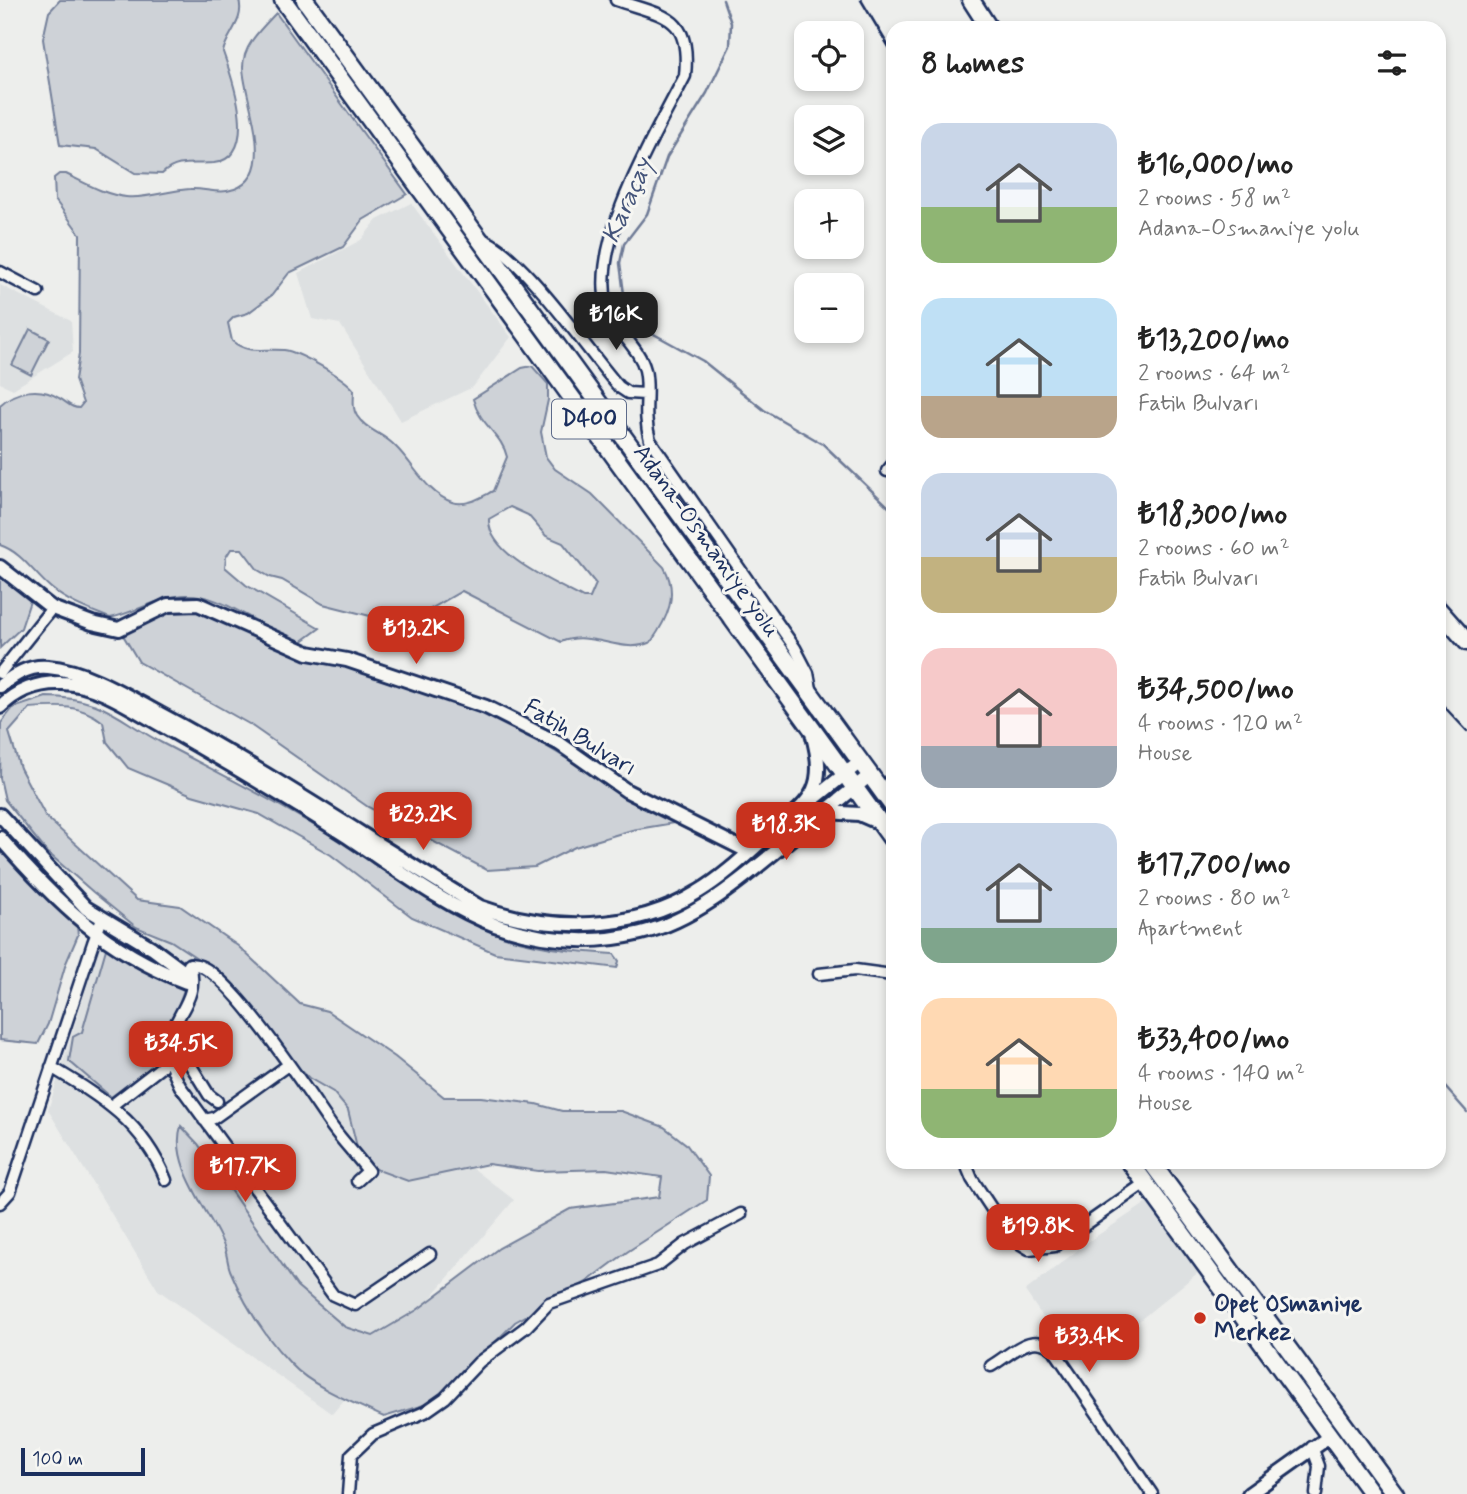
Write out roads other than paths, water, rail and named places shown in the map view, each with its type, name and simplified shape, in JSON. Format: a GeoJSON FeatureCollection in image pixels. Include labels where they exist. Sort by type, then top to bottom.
{"type":"FeatureCollection","features":[{"type":"Feature","properties":{"kind":"highway","name":"Adana-Osmaniye yolu"},"geometry":{"type":"LineString","coordinates":[[283,0],[808,719],[886,830]]}},
{"type":"Feature","properties":{"kind":"highway","name":"Adana-Osmaniye yolu"},"geometry":{"type":"LineString","coordinates":[[305,0],[886,797]]}},
{"type":"Feature","properties":{"kind":"highway"},"geometry":{"type":"LineString","coordinates":[[971,0],[984,21]]}},
{"type":"Feature","properties":{"kind":"highway"},"geometry":{"type":"LineString","coordinates":[[979,0],[992,21]]}},
{"type":"Feature","properties":{"kind":"highway"},"geometry":{"type":"LineString","coordinates":[[1446,605],[1467,628]]}},
{"type":"Feature","properties":{"kind":"highway"},"geometry":{"type":"LineString","coordinates":[[1446,618],[1467,642]]}},
{"type":"Feature","properties":{"kind":"highway"},"geometry":{"type":"LineString","coordinates":[[1134,1169],[1372,1494]]}},
{"type":"Feature","properties":{"kind":"highway"},"geometry":{"type":"LineString","coordinates":[[1157,1169],[1395,1494]]}},
{"type":"Feature","properties":{"kind":"street"},"geometry":{"type":"LineString","coordinates":[[616,0],[675,23],[685,37],[687,54],[685,76],[612,229],[606,276],[606,304],[612,320],[645,370],[643,411],[650,440],[795,648],[808,673],[812,695]]}},
{"type":"Feature","properties":{"kind":"street"},"geometry":{"type":"LineString","coordinates":[[479,238],[492,242],[516,262],[619,387],[628,393],[645,394]]}},
{"type":"Feature","properties":{"kind":"street"},"geometry":{"type":"LineString","coordinates":[[0,272],[38,292]]}},
{"type":"Feature","properties":{"kind":"street","name":"Fatih Bulvarı"},"geometry":{"type":"LineString","coordinates":[[0,567],[52,608],[92,623],[119,629],[169,606],[198,604],[308,653],[373,668],[486,707],[560,744],[627,791],[726,844],[749,852]]}},
{"type":"Feature","properties":{"kind":"street"},"geometry":{"type":"LineString","coordinates":[[0,673],[52,608]]}},
{"type":"Feature","properties":{"kind":"street"},"geometry":{"type":"LineString","coordinates":[[0,686],[27,669],[47,666],[71,672],[126,696],[264,771],[480,907],[504,915],[575,925],[657,911],[699,892],[845,773],[865,769]]}},
{"type":"Feature","properties":{"kind":"street"},"geometry":{"type":"LineString","coordinates":[[0,707],[12,695],[37,686],[64,682],[121,703],[235,767],[482,920],[558,939],[605,940],[668,926],[695,913],[855,788],[865,769]]}},
{"type":"Feature","properties":{"kind":"street"},"geometry":{"type":"LineString","coordinates":[[808,719],[818,755],[819,773],[810,802]]}},
{"type":"Feature","properties":{"kind":"street"},"geometry":{"type":"LineString","coordinates":[[825,812],[859,814],[882,824]]}},
{"type":"Feature","properties":{"kind":"street"},"geometry":{"type":"LineString","coordinates":[[0,815],[57,880],[86,908],[152,948],[187,974],[190,965]]}},
{"type":"Feature","properties":{"kind":"street"},"geometry":{"type":"LineString","coordinates":[[0,838],[54,899],[96,934],[186,982],[190,965]]}},
{"type":"Feature","properties":{"kind":"street"},"geometry":{"type":"LineString","coordinates":[[0,1203],[10,1192],[96,934],[102,919],[105,920]]}},
{"type":"Feature","properties":{"kind":"street"},"geometry":{"type":"LineString","coordinates":[[190,965],[195,963],[206,967],[233,991],[368,1171],[358,1181]]}},
{"type":"Feature","properties":{"kind":"street"},"geometry":{"type":"LineString","coordinates":[[190,965],[194,986],[172,1035],[169,1057],[180,1086],[333,1295],[355,1305],[430,1254]]}},
{"type":"Feature","properties":{"kind":"street"},"geometry":{"type":"LineString","coordinates":[[819,974],[855,970],[886,974]]}},
{"type":"Feature","properties":{"kind":"street"},"geometry":{"type":"LineString","coordinates":[[172,1035],[202,1085],[218,1101]]}},
{"type":"Feature","properties":{"kind":"street"},"geometry":{"type":"LineString","coordinates":[[111,1106],[160,1068],[169,1057]]}},
{"type":"Feature","properties":{"kind":"street"},"geometry":{"type":"LineString","coordinates":[[204,1121],[214,1118],[288,1065]]}},
{"type":"Feature","properties":{"kind":"street"},"geometry":{"type":"LineString","coordinates":[[51,1067],[93,1090],[111,1106],[151,1147],[166,1180]]}},
{"type":"Feature","properties":{"kind":"street"},"geometry":{"type":"LineString","coordinates":[[968,1169],[1011,1238],[1030,1250],[1055,1246],[1145,1183]]}},
{"type":"Feature","properties":{"kind":"street"},"geometry":{"type":"LineString","coordinates":[[348,1494],[351,1455],[373,1434],[425,1412],[445,1398],[480,1362],[526,1327],[549,1303],[659,1265],[685,1244],[741,1214]]}},
{"type":"Feature","properties":{"kind":"street"},"geometry":{"type":"LineString","coordinates":[[991,1366],[1030,1342],[1038,1340],[1046,1343],[1152,1494]]}},
{"type":"Feature","properties":{"kind":"street"},"geometry":{"type":"LineString","coordinates":[[1250,1494],[1329,1437]]}},
{"type":"Feature","properties":{"kind":"street"},"geometry":{"type":"LineString","coordinates":[[1312,1447],[1319,1466],[1316,1494]]}},
{"type":"Feature","properties":{"kind":"waterway","name":"Karaçay"},"geometry":{"type":"LineString","coordinates":[[723,0],[731,23],[730,46],[707,93],[667,157],[647,214],[624,244],[620,263],[625,302],[641,327],[703,361],[764,410],[823,444],[886,504]]}},
{"type":"Feature","properties":{"kind":"waterway","name":"Karaçay"},"geometry":{"type":"LineString","coordinates":[[1446,1088],[1467,1112]]}},
{"type":"Feature","properties":{"kind":"railway"},"geometry":{"type":"LineString","coordinates":[[861,0],[886,42]]}},
{"type":"Feature","properties":{"kind":"railway"},"geometry":{"type":"LineString","coordinates":[[1446,709],[1467,731]]}},
{"type":"Feature","properties":{"kind":"place","name":"Opet Osmaniye Merkez"},"geometry":{"type":"Point","coordinates":[1200,1318]}}]}
